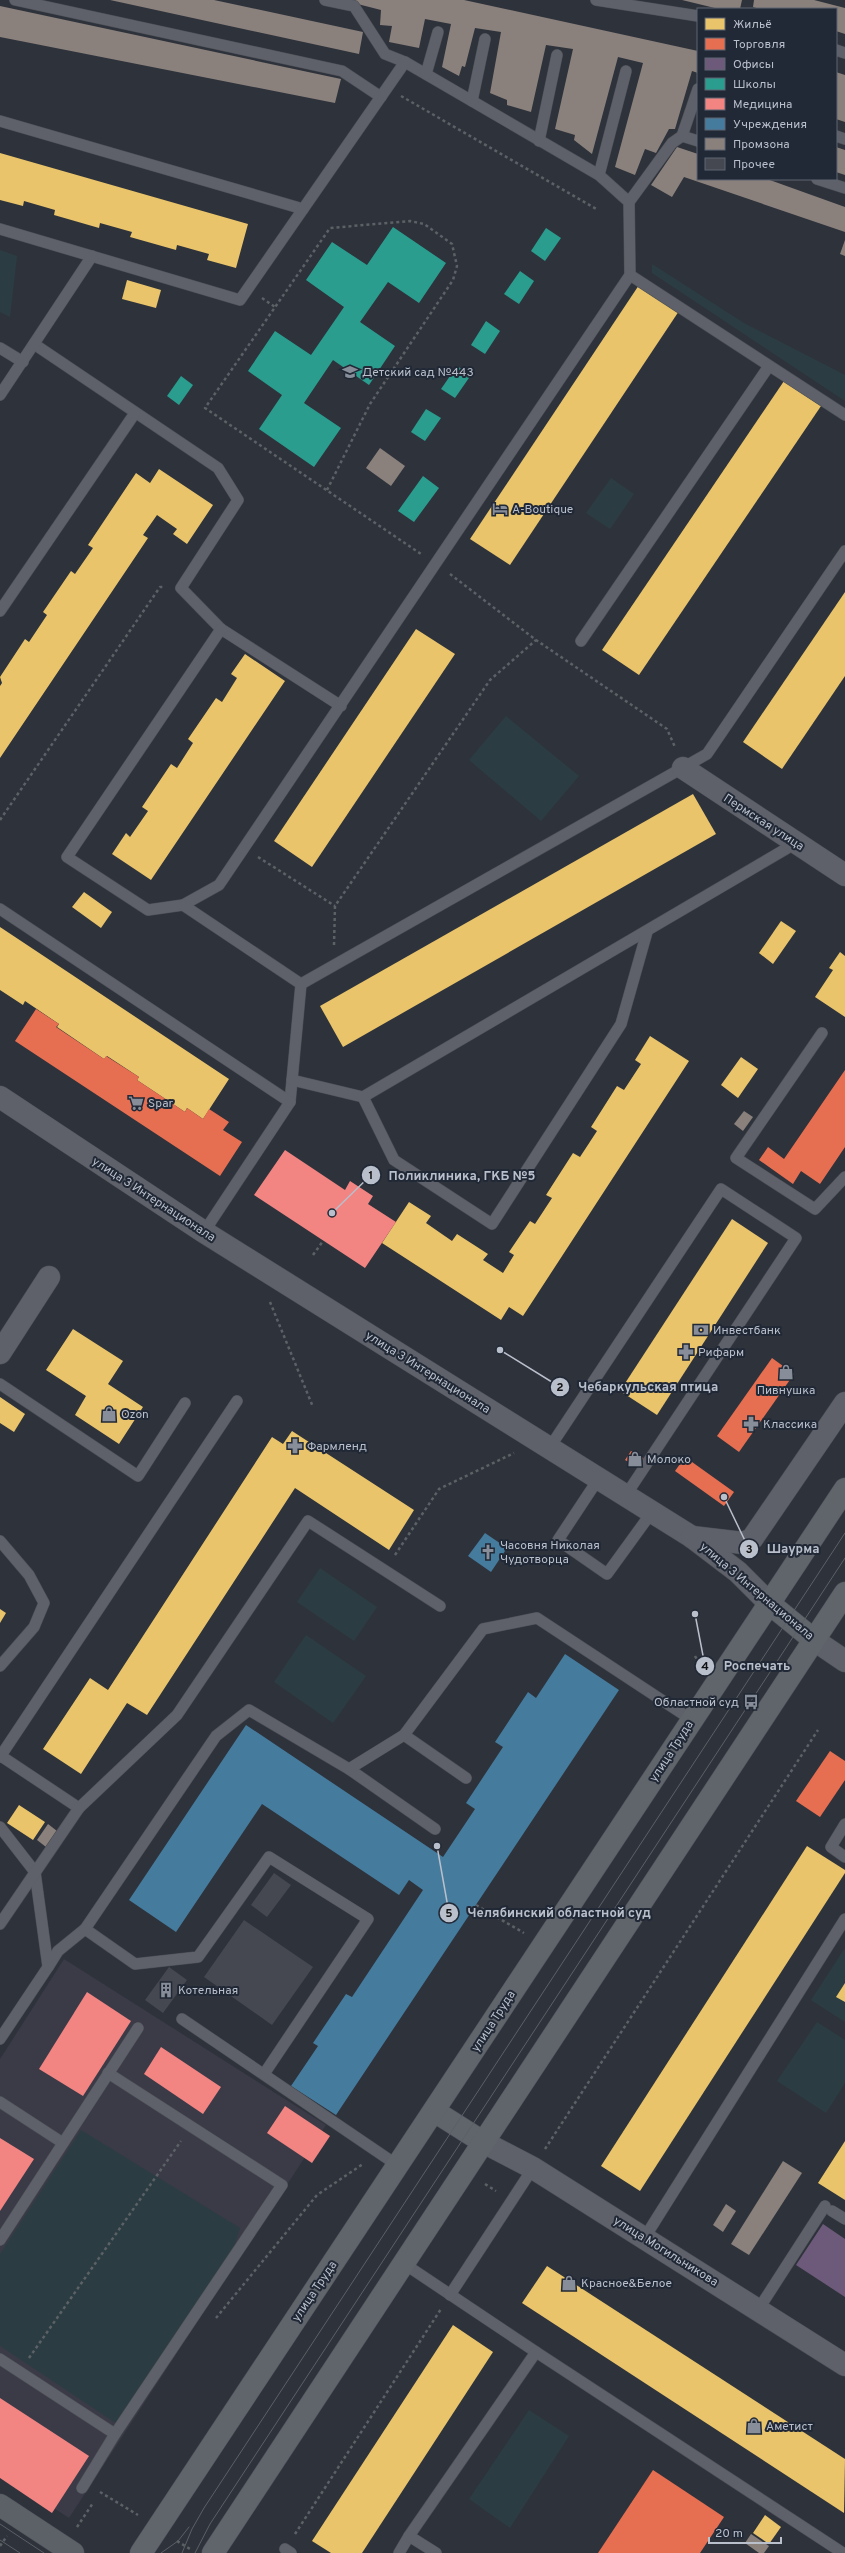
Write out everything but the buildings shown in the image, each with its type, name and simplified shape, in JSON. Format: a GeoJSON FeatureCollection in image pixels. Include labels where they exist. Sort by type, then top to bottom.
{"type":"FeatureCollection","features":[{"type":"Feature","properties":{"kind":"main road","name":"улица Труда"},"geometry":{"type":"LineString","coordinates":[[141,2553],[845,1489]]}},
{"type":"Feature","properties":{"kind":"main road"},"geometry":{"type":"LineString","coordinates":[[204,2553],[403,2263],[845,1593]]}},
{"type":"Feature","properties":{"kind":"main road","name":"улица 3 Интернационала"},"geometry":{"type":"LineString","coordinates":[[770,1604],[814,1640]]}},
{"type":"Feature","properties":{"kind":"main road"},"geometry":{"type":"LineString","coordinates":[[434,2111],[483,2142]]}},
{"type":"Feature","properties":{"kind":"main road"},"geometry":{"type":"LineString","coordinates":[[0,2504],[73,2553]]}},
{"type":"Feature","properties":{"kind":"street","name":"Пермская улица"},"geometry":{"type":"LineString","coordinates":[[683,768],[845,875]]}},
{"type":"Feature","properties":{"kind":"street","name":"улица 3 Интернационала"},"geometry":{"type":"LineString","coordinates":[[0,1097],[204,1232],[692,1537],[738,1572],[770,1604]]}},
{"type":"Feature","properties":{"kind":"street"},"geometry":{"type":"LineString","coordinates":[[0,1354],[49,1277]]}},
{"type":"Feature","properties":{"kind":"street"},"geometry":{"type":"LineString","coordinates":[[692,1537],[743,1543],[752,1539],[845,1403]]}},
{"type":"Feature","properties":{"kind":"street","name":"улица 3 Интернационала"},"geometry":{"type":"LineString","coordinates":[[814,1640],[845,1661]]}},
{"type":"Feature","properties":{"kind":"street","name":"улица Могильникова"},"geometry":{"type":"LineString","coordinates":[[483,2142],[533,2168],[645,2237],[845,2365]]}},
{"type":"Feature","properties":{"kind":"lane"},"geometry":{"type":"LineString","coordinates":[[15,0],[342,71],[384,92]]}},
{"type":"Feature","properties":{"kind":"lane"},"geometry":{"type":"LineString","coordinates":[[325,0],[354,6],[385,54],[405,62],[599,176],[629,202]]}},
{"type":"Feature","properties":{"kind":"lane"},"geometry":{"type":"LineString","coordinates":[[596,0],[697,16]]}},
{"type":"Feature","properties":{"kind":"lane"},"geometry":{"type":"LineString","coordinates":[[426,74],[438,32]]}},
{"type":"Feature","properties":{"kind":"lane"},"geometry":{"type":"LineString","coordinates":[[472,101],[485,39]]}},
{"type":"Feature","properties":{"kind":"lane"},"geometry":{"type":"LineString","coordinates":[[539,141],[557,55]]}},
{"type":"Feature","properties":{"kind":"lane"},"geometry":{"type":"LineString","coordinates":[[0,229],[240,300],[405,62]]}},
{"type":"Feature","properties":{"kind":"lane"},"geometry":{"type":"LineString","coordinates":[[599,176],[626,71]]}},
{"type":"Feature","properties":{"kind":"lane"},"geometry":{"type":"LineString","coordinates":[[221,629],[67,857],[148,910],[183,905],[220,885],[341,706],[435,563],[630,275],[629,202],[672,143],[682,136],[697,92]]}},
{"type":"Feature","properties":{"kind":"lane"},"geometry":{"type":"LineString","coordinates":[[0,121],[303,209]]}},
{"type":"Feature","properties":{"kind":"lane"},"geometry":{"type":"LineString","coordinates":[[682,136],[697,141]]}},
{"type":"Feature","properties":{"kind":"lane"},"geometry":{"type":"LineString","coordinates":[[820,180],[845,188]]}},
{"type":"Feature","properties":{"kind":"lane"},"geometry":{"type":"LineString","coordinates":[[0,395],[92,256]]}},
{"type":"Feature","properties":{"kind":"lane"},"geometry":{"type":"LineString","coordinates":[[630,275],[845,415]]}},
{"type":"Feature","properties":{"kind":"lane"},"geometry":{"type":"LineString","coordinates":[[34,344],[218,468],[238,500],[181,588],[221,629],[341,706]]}},
{"type":"Feature","properties":{"kind":"lane"},"geometry":{"type":"LineString","coordinates":[[0,348],[23,362]]}},
{"type":"Feature","properties":{"kind":"lane"},"geometry":{"type":"LineString","coordinates":[[581,641],[769,366]]}},
{"type":"Feature","properties":{"kind":"lane"},"geometry":{"type":"LineString","coordinates":[[0,611],[135,413]]}},
{"type":"Feature","properties":{"kind":"lane"},"geometry":{"type":"LineString","coordinates":[[301,984],[707,754],[845,551]]}},
{"type":"Feature","properties":{"kind":"lane"},"geometry":{"type":"LineString","coordinates":[[292,1080],[363,1097],[647,932],[796,843]]}},
{"type":"Feature","properties":{"kind":"lane"},"geometry":{"type":"LineString","coordinates":[[183,905],[301,984]]}},
{"type":"Feature","properties":{"kind":"lane"},"geometry":{"type":"LineString","coordinates":[[0,909],[290,1102]]}},
{"type":"Feature","properties":{"kind":"lane"},"geometry":{"type":"LineString","coordinates":[[363,1097],[394,1160],[492,1224],[621,1024],[647,932]]}},
{"type":"Feature","properties":{"kind":"lane"},"geometry":{"type":"LineString","coordinates":[[204,1232],[290,1102],[301,984]]}},
{"type":"Feature","properties":{"kind":"lane"},"geometry":{"type":"LineString","coordinates":[[822,1033],[736,1158],[815,1209],[845,1177]]}},
{"type":"Feature","properties":{"kind":"lane"},"geometry":{"type":"LineString","coordinates":[[545,1444],[721,1189],[796,1238],[626,1495]]}},
{"type":"Feature","properties":{"kind":"lane"},"geometry":{"type":"LineString","coordinates":[[0,1384],[138,1476],[185,1403]]}},
{"type":"Feature","properties":{"kind":"lane"},"geometry":{"type":"LineString","coordinates":[[79,1808],[1,1757],[237,1401]]}},
{"type":"Feature","properties":{"kind":"lane"},"geometry":{"type":"LineString","coordinates":[[599,1478],[558,1540],[607,1574],[652,1512]]}},
{"type":"Feature","properties":{"kind":"lane"},"geometry":{"type":"LineString","coordinates":[[0,1924],[79,1808],[177,1715],[308,1521],[440,1606]]}},
{"type":"Feature","properties":{"kind":"lane"},"geometry":{"type":"LineString","coordinates":[[0,1541],[29,1575],[44,1603],[34,1627],[0,1666]]}},
{"type":"Feature","properties":{"kind":"lane"},"geometry":{"type":"LineString","coordinates":[[349,1770],[404,1735],[483,1628],[537,1618],[692,1720]]}},
{"type":"Feature","properties":{"kind":"lane"},"geometry":{"type":"LineString","coordinates":[[0,2039],[58,1951],[86,1929],[216,1736],[249,1710],[349,1770],[435,1829]]}},
{"type":"Feature","properties":{"kind":"lane"},"geometry":{"type":"LineString","coordinates":[[404,1735],[466,1778]]}},
{"type":"Feature","properties":{"kind":"lane"},"geometry":{"type":"LineString","coordinates":[[845,1824],[831,1847],[845,1857]]}},
{"type":"Feature","properties":{"kind":"lane"},"geometry":{"type":"LineString","coordinates":[[0,1827],[35,1872],[48,1967]]}},
{"type":"Feature","properties":{"kind":"lane"},"geometry":{"type":"LineString","coordinates":[[86,1929],[135,1964],[198,1957],[269,1857],[368,1920],[264,2074]]}},
{"type":"Feature","properties":{"kind":"lane"},"geometry":{"type":"LineString","coordinates":[[645,2237],[845,1920]]}},
{"type":"Feature","properties":{"kind":"lane"},"geometry":{"type":"LineString","coordinates":[[182,2019],[397,2165]]}},
{"type":"Feature","properties":{"kind":"lane"},"geometry":{"type":"LineString","coordinates":[[0,2240],[138,2028]]}},
{"type":"Feature","properties":{"kind":"lane"},"geometry":{"type":"LineString","coordinates":[[82,2488],[115,2434],[282,2185],[108,2073]]}},
{"type":"Feature","properties":{"kind":"lane"},"geometry":{"type":"LineString","coordinates":[[0,2102],[63,2143]]}},
{"type":"Feature","properties":{"kind":"lane"},"geometry":{"type":"LineString","coordinates":[[450,2295],[533,2168]]}},
{"type":"Feature","properties":{"kind":"lane"},"geometry":{"type":"LineString","coordinates":[[758,2310],[829,2208],[845,2219]]}},
{"type":"Feature","properties":{"kind":"lane"},"geometry":{"type":"LineString","coordinates":[[403,2263],[843,2553]]}},
{"type":"Feature","properties":{"kind":"lane"},"geometry":{"type":"LineString","coordinates":[[399,2553],[536,2352]]}},
{"type":"Feature","properties":{"kind":"lane"},"geometry":{"type":"LineString","coordinates":[[0,2359],[115,2434]]}},
{"type":"Feature","properties":{"kind":"lane"},"geometry":{"type":"LineString","coordinates":[[410,2536],[436,2553]]}},
{"type":"Feature","properties":{"kind":"path"},"geometry":{"type":"LineString","coordinates":[[384,92],[598,210]]}},
{"type":"Feature","properties":{"kind":"path"},"geometry":{"type":"LineString","coordinates":[[327,490],[370,404],[453,280],[457,266],[452,244],[424,224],[410,221],[330,228],[205,408],[435,563],[536,640],[667,729]]}},
{"type":"Feature","properties":{"kind":"path"},"geometry":{"type":"LineString","coordinates":[[0,820],[160,587],[181,588]]}},
{"type":"Feature","properties":{"kind":"path"},"geometry":{"type":"LineString","coordinates":[[334,966],[335,906],[490,680],[536,640]]}},
{"type":"Feature","properties":{"kind":"path"},"geometry":{"type":"LineString","coordinates":[[245,849],[335,906]]}},
{"type":"Feature","properties":{"kind":"path"},"geometry":{"type":"LineString","coordinates":[[313,1255],[323,1240]]}},
{"type":"Feature","properties":{"kind":"path"},"geometry":{"type":"LineString","coordinates":[[269,1300],[313,1407]]}},
{"type":"Feature","properties":{"kind":"path"},"geometry":{"type":"LineString","coordinates":[[384,1570],[439,1489],[545,1444]]}},
{"type":"Feature","properties":{"kind":"path"},"geometry":{"type":"LineString","coordinates":[[695,1656],[701,1666],[697,1672]]}},
{"type":"Feature","properties":{"kind":"path"},"geometry":{"type":"LineString","coordinates":[[533,2168],[818,1730]]}},
{"type":"Feature","properties":{"kind":"path"},"geometry":{"type":"LineString","coordinates":[[476,1905],[527,1935]]}},
{"type":"Feature","properties":{"kind":"path"},"geometry":{"type":"LineString","coordinates":[[19,2372],[191,2126]]}},
{"type":"Feature","properties":{"kind":"path"},"geometry":{"type":"LineString","coordinates":[[211,2324],[317,2195],[379,2153]]}},
{"type":"Feature","properties":{"kind":"path"},"geometry":{"type":"LineString","coordinates":[[288,2551],[450,2295]]}},
{"type":"Feature","properties":{"kind":"path"},"geometry":{"type":"LineString","coordinates":[[75,2529],[105,2485]]}},
{"type":"Feature","properties":{"kind":"path"},"geometry":{"type":"LineString","coordinates":[[100,2492],[204,2553]]}},
{"type":"Feature","properties":{"kind":"path"},"geometry":{"type":"LineString","coordinates":[[0,2546],[20,2518]]}},
{"type":"Feature","properties":{"kind":"shaded area"},"geometry":{"type":"Polygon","coordinates":[[[0,250],[17,256],[10,317],[0,312],[0,250]]]}},
{"type":"Feature","properties":{"kind":"shaded area"},"geometry":{"type":"Polygon","coordinates":[[[652,264],[744,323],[845,375],[845,401],[652,273],[652,264]]]}},
{"type":"Feature","properties":{"kind":"shaded area"},"geometry":{"type":"Polygon","coordinates":[[[611,478],[634,494],[610,529],[586,513],[611,478]]]}},
{"type":"Feature","properties":{"kind":"shaded area"},"geometry":{"type":"Polygon","coordinates":[[[506,716],[579,776],[541,821],[469,760],[506,716]]]}},
{"type":"Feature","properties":{"kind":"shaded area"},"geometry":{"type":"Polygon","coordinates":[[[320,1568],[377,1607],[354,1641],[297,1602],[320,1568]]]}},
{"type":"Feature","properties":{"kind":"shaded area"},"geometry":{"type":"Polygon","coordinates":[[[306,1635],[366,1676],[333,1723],[274,1682],[306,1635]]]}},
{"type":"Feature","properties":{"kind":"shaded area"},"geometry":{"type":"Polygon","coordinates":[[[845,1948],[845,2022],[811,2000],[845,1948]]]}},
{"type":"Feature","properties":{"kind":"shaded area"},"geometry":{"type":"Polygon","coordinates":[[[64,1959],[326,2125],[69,2518],[0,2473],[0,2059],[64,1959]]]}},
{"type":"Feature","properties":{"kind":"shaded area"},"geometry":{"type":"Polygon","coordinates":[[[817,2022],[845,2040],[845,2083],[826,2113],[777,2081],[817,2022]]]}},
{"type":"Feature","properties":{"kind":"shaded area"},"geometry":{"type":"Polygon","coordinates":[[[81,2130],[240,2228],[231,2257],[120,2422],[114,2422],[0,2346],[0,2254],[81,2130]]]}},
{"type":"Feature","properties":{"kind":"shaded area"},"geometry":{"type":"Polygon","coordinates":[[[529,2410],[569,2436],[510,2528],[469,2499],[529,2410]]]}},
{"type":"Feature","properties":{"kind":"tram line"},"geometry":{"type":"LineString","coordinates":[[182,2553],[192,2529],[204,2508],[845,1533]]}},
{"type":"Feature","properties":{"kind":"tram line"},"geometry":{"type":"LineString","coordinates":[[195,2553],[210,2524],[845,1558]]}},
{"type":"Feature","properties":{"kind":"tram line"},"geometry":{"type":"LineString","coordinates":[[0,2524],[44,2553]]}},
{"type":"Feature","properties":{"kind":"tram line"},"geometry":{"type":"LineString","coordinates":[[161,2553],[178,2541],[189,2527]]}},
{"type":"Feature","properties":{"kind":"tram line"},"geometry":{"type":"LineString","coordinates":[[0,2540],[20,2553]]}},
{"type":"Feature","properties":{"kind":"place","name":"Детский сад №443"},"geometry":{"type":"Point","coordinates":[350,372]}},
{"type":"Feature","properties":{"kind":"place","name":"A-Boutique"},"geometry":{"type":"Point","coordinates":[500,509]}},
{"type":"Feature","properties":{"kind":"place","name":"Spar"},"geometry":{"type":"Point","coordinates":[136,1103]}},
{"type":"Feature","properties":{"kind":"place","name":"Поликлиника, ГКБ №5"},"geometry":{"type":"Point","coordinates":[332,1213]}},
{"type":"Feature","properties":{"kind":"place","name":"Инвестбанк"},"geometry":{"type":"Point","coordinates":[701,1330]}},
{"type":"Feature","properties":{"kind":"place","name":"Чебаркульская птица"},"geometry":{"type":"Point","coordinates":[500,1350]}},
{"type":"Feature","properties":{"kind":"place","name":"Рифарм"},"geometry":{"type":"Point","coordinates":[686,1352]}},
{"type":"Feature","properties":{"kind":"place","name":"Пивнушка"},"geometry":{"type":"Point","coordinates":[786,1372]}},
{"type":"Feature","properties":{"kind":"place","name":"Ozon"},"geometry":{"type":"Point","coordinates":[109,1414]}},
{"type":"Feature","properties":{"kind":"place","name":"Классика"},"geometry":{"type":"Point","coordinates":[751,1424]}},
{"type":"Feature","properties":{"kind":"place","name":"Фармленд"},"geometry":{"type":"Point","coordinates":[295,1446]}},
{"type":"Feature","properties":{"kind":"place","name":"Молоко"},"geometry":{"type":"Point","coordinates":[635,1459]}},
{"type":"Feature","properties":{"kind":"place","name":"Шаурма"},"geometry":{"type":"Point","coordinates":[724,1497]}},
{"type":"Feature","properties":{"kind":"place","name":"Часовня Николая Чудотворца"},"geometry":{"type":"Point","coordinates":[488,1552]}},
{"type":"Feature","properties":{"kind":"place","name":"Роспечать"},"geometry":{"type":"Point","coordinates":[695,1614]}},
{"type":"Feature","properties":{"kind":"place","name":"Областной суд"},"geometry":{"type":"Point","coordinates":[751,1702]}},
{"type":"Feature","properties":{"kind":"place","name":"Челябинский областной суд"},"geometry":{"type":"Point","coordinates":[437,1846]}},
{"type":"Feature","properties":{"kind":"place","name":"Котельная"},"geometry":{"type":"Point","coordinates":[166,1990]}},
{"type":"Feature","properties":{"kind":"place","name":"Красное&Белое"},"geometry":{"type":"Point","coordinates":[569,2283]}},
{"type":"Feature","properties":{"kind":"place","name":"Аметист"},"geometry":{"type":"Point","coordinates":[754,2426]}}]}
